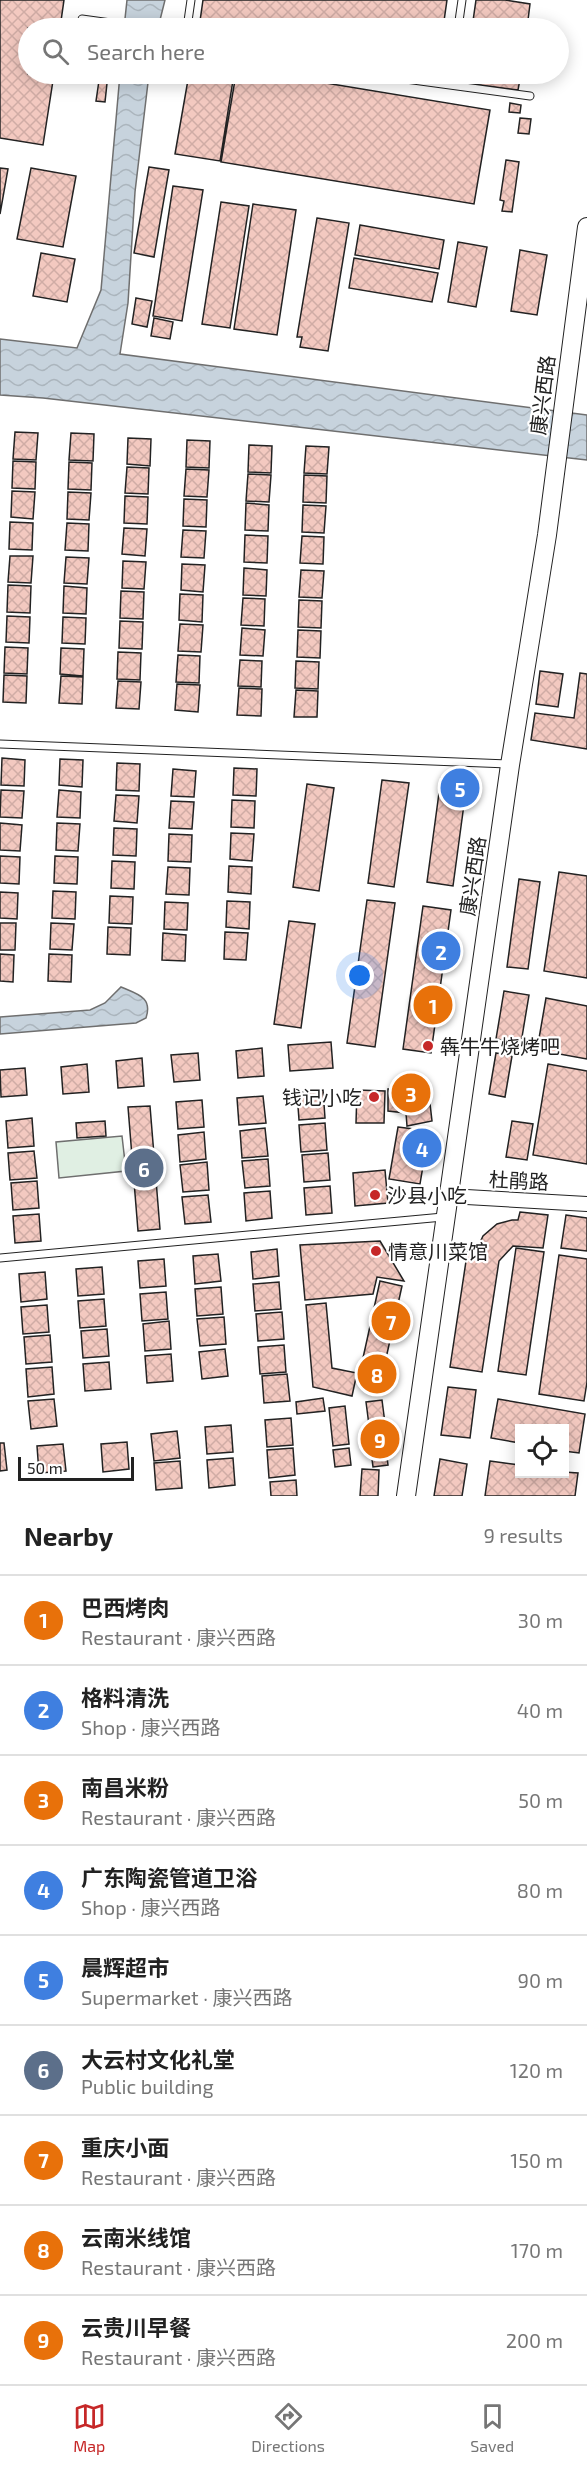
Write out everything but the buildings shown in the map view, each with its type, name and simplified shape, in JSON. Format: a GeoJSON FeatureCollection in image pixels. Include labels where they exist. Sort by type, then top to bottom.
{"type":"FeatureCollection","features":[{"type":"Feature","properties":{"kind":"street","name":"康兴西路"},"geometry":{"type":"LineString","coordinates":[[406,1496],[510,765],[547,534],[587,227]]}},
{"type":"Feature","properties":{"kind":"street","name":"杜鹃路"},"geometry":{"type":"LineString","coordinates":[[449,1196],[587,1204]]}},
{"type":"Feature","properties":{"kind":"lane"},"geometry":{"type":"LineString","coordinates":[[188,18],[191,0]]}},
{"type":"Feature","properties":{"kind":"lane"},"geometry":{"type":"LineString","coordinates":[[459,18],[462,0]]}},
{"type":"Feature","properties":{"kind":"lane"},"geometry":{"type":"LineString","coordinates":[[443,84],[530,96]]}},
{"type":"Feature","properties":{"kind":"lane"},"geometry":{"type":"LineString","coordinates":[[0,744],[510,765]]}},
{"type":"Feature","properties":{"kind":"lane"},"geometry":{"type":"LineString","coordinates":[[0,1258],[446,1217]]}},
{"type":"Feature","properties":{"kind":"green space"},"geometry":{"type":"Polygon","coordinates":[[[122,1136],[126,1171],[59,1178],[56,1142],[122,1136]]]}},
{"type":"Feature","properties":{"kind":"water"},"geometry":{"type":"Polygon","coordinates":[[[127,0],[165,0],[160,18],[125,18],[127,0]]]}},
{"type":"Feature","properties":{"kind":"water"},"geometry":{"type":"Polygon","coordinates":[[[119,84],[148,84],[135,192],[128,303],[120,354],[587,415],[587,460],[0,395],[0,339],[77,348],[101,290],[119,84]]]}},
{"type":"Feature","properties":{"kind":"water"},"geometry":{"type":"Polygon","coordinates":[[[121,987],[142,997],[147,1005],[146,1018],[136,1023],[0,1034],[0,1017],[90,1010],[105,1003],[121,987]]]}},
{"type":"Feature","properties":{"kind":"place","name":"晨辉超市"},"geometry":{"type":"Point","coordinates":[460,788]}},
{"type":"Feature","properties":{"kind":"place","name":"格料清洗"},"geometry":{"type":"Point","coordinates":[441,951]}},
{"type":"Feature","properties":{"kind":"place","name":"巴西烤肉"},"geometry":{"type":"Point","coordinates":[433,1005]}},
{"type":"Feature","properties":{"kind":"place","name":"犇牛牛烧烤吧"},"geometry":{"type":"Point","coordinates":[428,1046]}},
{"type":"Feature","properties":{"kind":"place","name":"南昌米粉"},"geometry":{"type":"Point","coordinates":[411,1093]}},
{"type":"Feature","properties":{"kind":"place","name":"钱记小吃"},"geometry":{"type":"Point","coordinates":[374,1097]}},
{"type":"Feature","properties":{"kind":"place","name":"广东陶瓷管道卫浴"},"geometry":{"type":"Point","coordinates":[422,1148]}},
{"type":"Feature","properties":{"kind":"place","name":"大云村文化礼堂"},"geometry":{"type":"Point","coordinates":[144,1168]}},
{"type":"Feature","properties":{"kind":"place","name":"沙县小吃"},"geometry":{"type":"Point","coordinates":[375,1195]}},
{"type":"Feature","properties":{"kind":"place","name":"情意川菜馆"},"geometry":{"type":"Point","coordinates":[376,1251]}},
{"type":"Feature","properties":{"kind":"place","name":"重庆小面"},"geometry":{"type":"Point","coordinates":[391,1321]}},
{"type":"Feature","properties":{"kind":"place","name":"云南米线馆"},"geometry":{"type":"Point","coordinates":[377,1374]}},
{"type":"Feature","properties":{"kind":"place","name":"云贵川早餐"},"geometry":{"type":"Point","coordinates":[380,1439]}}]}
